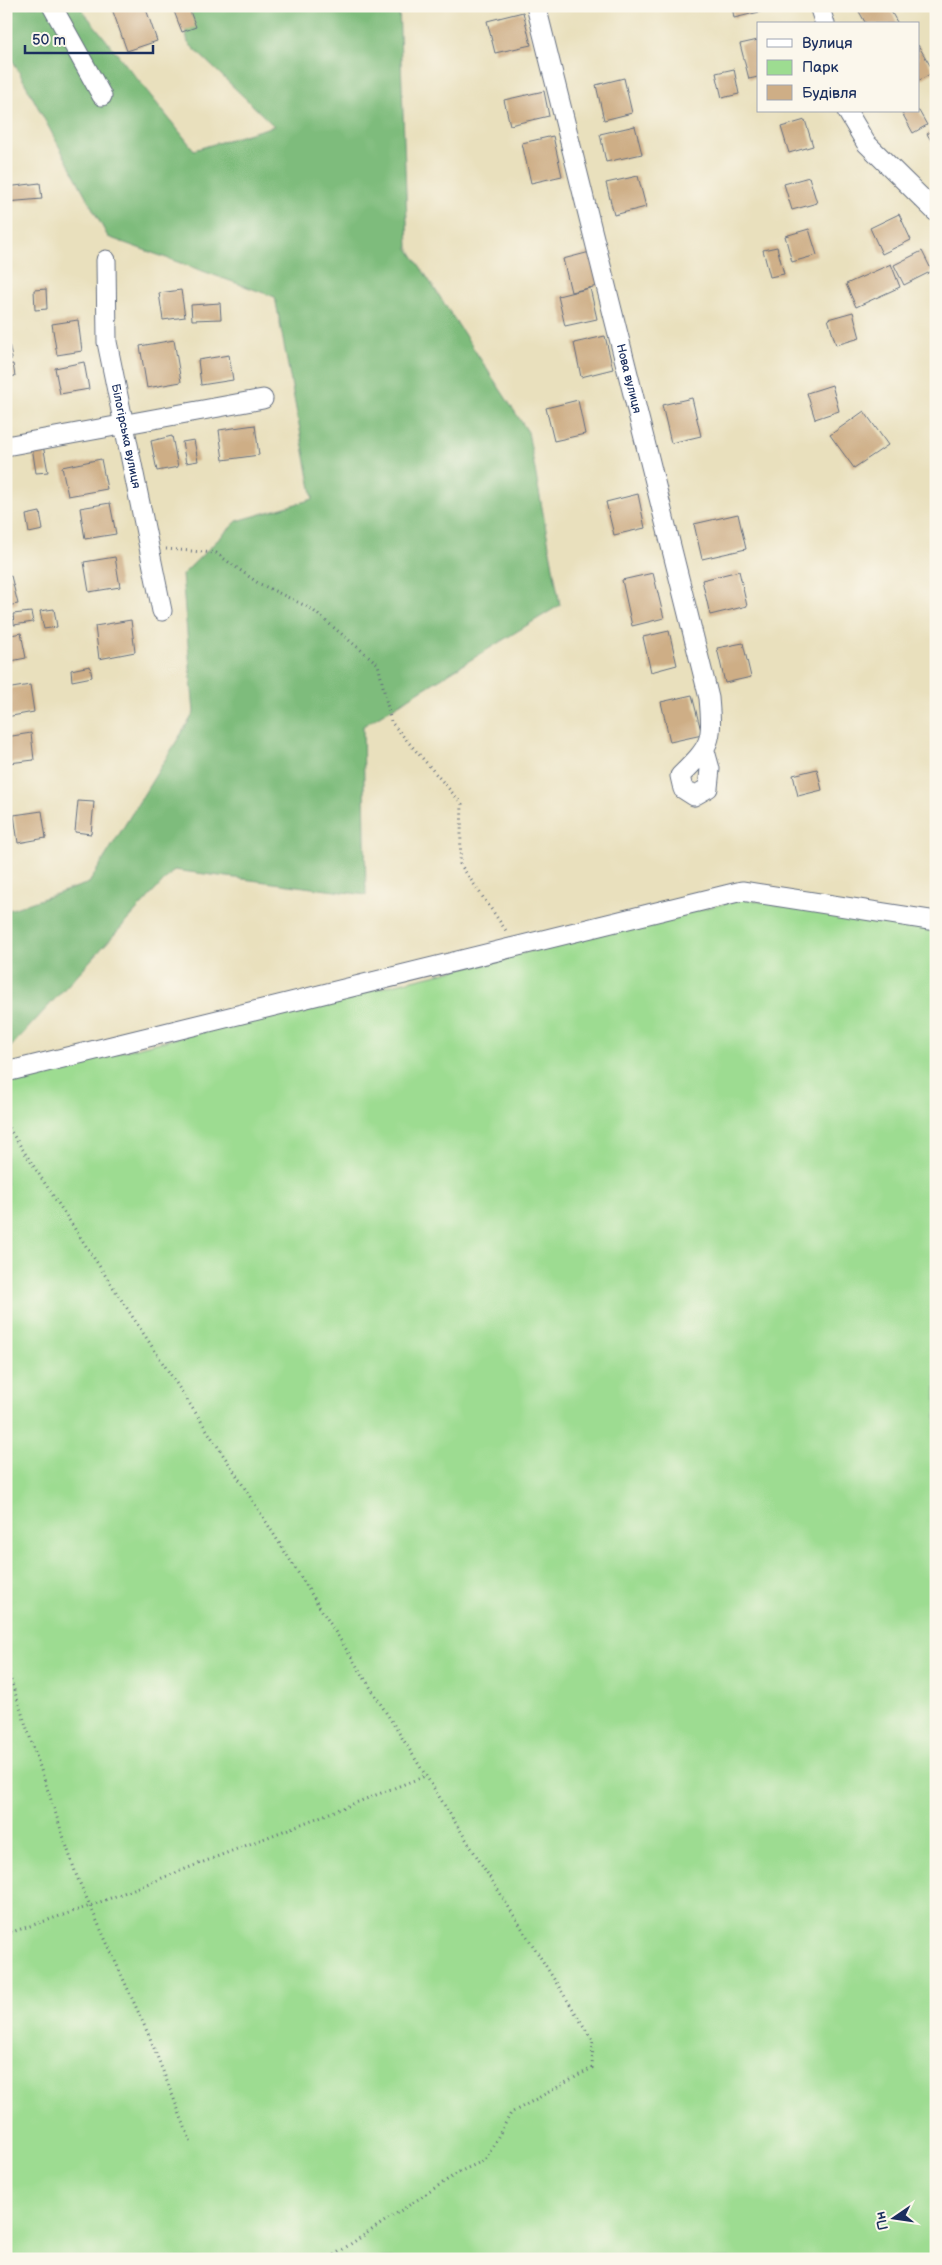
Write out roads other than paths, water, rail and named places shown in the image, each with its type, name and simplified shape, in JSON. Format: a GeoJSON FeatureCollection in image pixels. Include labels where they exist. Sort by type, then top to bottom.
{"type":"FeatureCollection","features":[{"type":"Feature","properties":{"kind":"street"},"geometry":{"type":"LineString","coordinates":[[52,6],[102,96]]}},
{"type":"Feature","properties":{"kind":"street","name":"Нова вулиця"},"geometry":{"type":"LineString","coordinates":[[536,6],[709,698],[712,729],[705,751]]}},
{"type":"Feature","properties":{"kind":"street"},"geometry":{"type":"LineString","coordinates":[[820,6],[824,22]]}},
{"type":"Feature","properties":{"kind":"street"},"geometry":{"type":"LineString","coordinates":[[848,112],[866,143],[936,212]]}},
{"type":"Feature","properties":{"kind":"street","name":"Білогірська вулиця"},"geometry":{"type":"LineString","coordinates":[[106,260],[107,342],[122,425],[162,611]]}},
{"type":"Feature","properties":{"kind":"street"},"geometry":{"type":"LineString","coordinates":[[6,446],[263,399]]}},
{"type":"Feature","properties":{"kind":"street"},"geometry":{"type":"LineString","coordinates":[[6,1072],[742,891],[936,921]]}}]}
